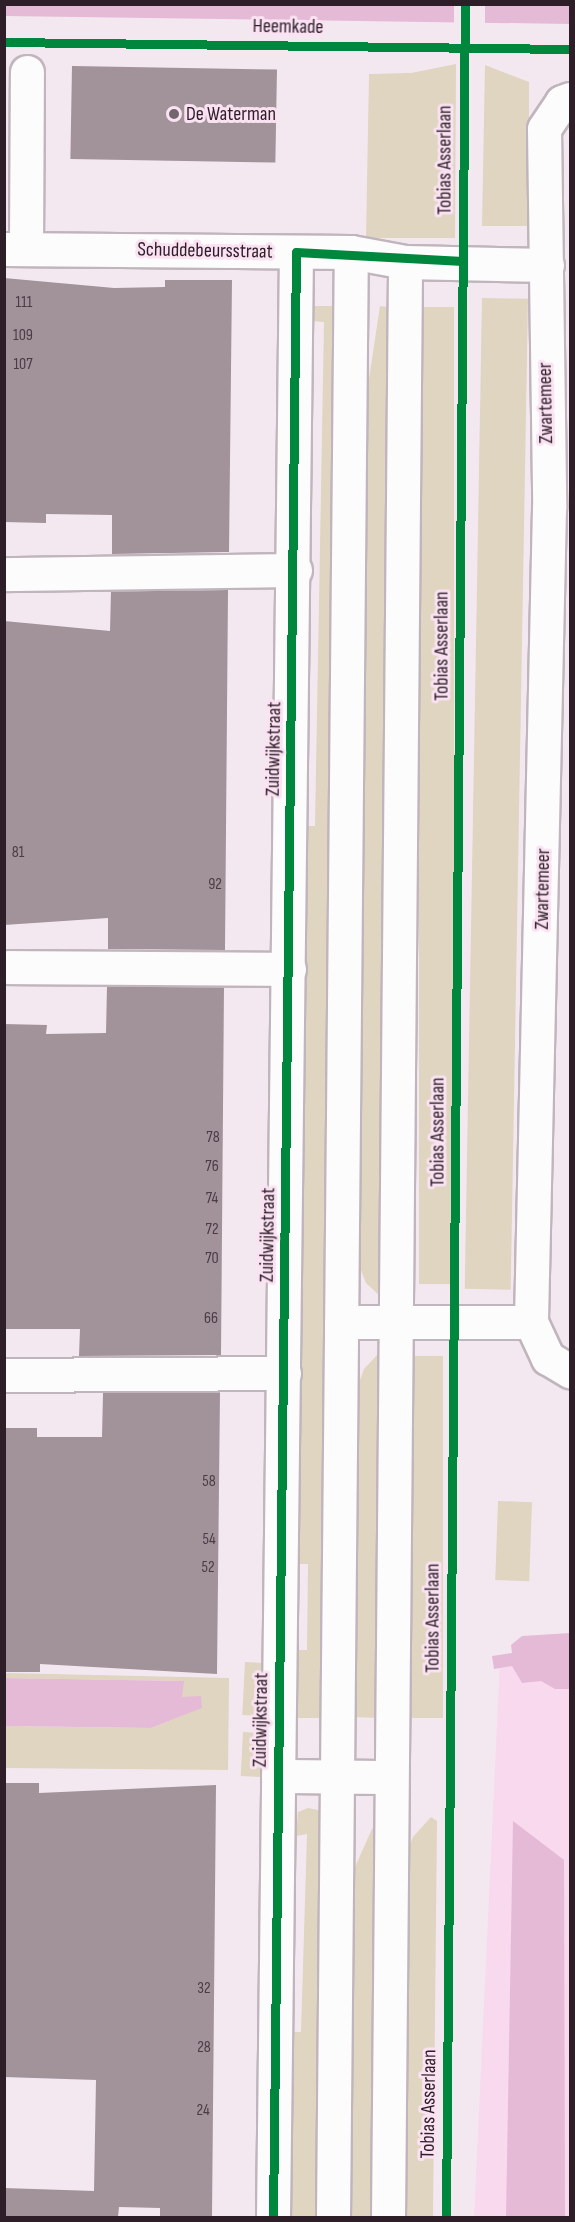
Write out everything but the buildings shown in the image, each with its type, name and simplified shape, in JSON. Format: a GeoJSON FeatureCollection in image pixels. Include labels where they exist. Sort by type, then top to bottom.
{"type":"FeatureCollection","features":[{"type":"Feature","properties":{"kind":"street"},"geometry":{"type":"LineString","coordinates":[[15,249],[27,72]]}},
{"type":"Feature","properties":{"kind":"street","name":"Zwartemeer"},"geometry":{"type":"LineString","coordinates":[[531,1322],[549,520],[544,129],[566,100]]}},
{"type":"Feature","properties":{"kind":"street","name":"Schuddebeursstraat"},"geometry":{"type":"LineString","coordinates":[[15,249],[351,252],[405,262]]}},
{"type":"Feature","properties":{"kind":"street","name":"Zuidwijkstraat"},"geometry":{"type":"LineString","coordinates":[[273,2217],[295,570],[296,252]]}},
{"type":"Feature","properties":{"kind":"street"},"geometry":{"type":"LineString","coordinates":[[333,2217],[351,252]]}},
{"type":"Feature","properties":{"kind":"street"},"geometry":{"type":"LineString","coordinates":[[405,262],[547,265]]}},
{"type":"Feature","properties":{"kind":"street","name":"Tobias Asserlaan"},"geometry":{"type":"LineString","coordinates":[[388,2217],[405,262]]}},
{"type":"Feature","properties":{"kind":"street"},"geometry":{"type":"LineString","coordinates":[[7,574],[295,570]]}},
{"type":"Feature","properties":{"kind":"street"},"geometry":{"type":"LineString","coordinates":[[8,967],[289,969]]}},
{"type":"Feature","properties":{"kind":"street"},"geometry":{"type":"LineString","coordinates":[[341,1322],[531,1322],[548,1358],[570,1371]]}},
{"type":"Feature","properties":{"kind":"street"},"geometry":{"type":"LineString","coordinates":[[4,1375],[284,1373]]}},
{"type":"Feature","properties":{"kind":"street"},"geometry":{"type":"LineString","coordinates":[[278,1776],[391,1777]]}},
{"type":"Feature","properties":{"kind":"shaded area"},"geometry":{"type":"Polygon","coordinates":[[[5,4],[570,5],[570,24],[5,16],[5,4]]]}},
{"type":"Feature","properties":{"kind":"shaded area"},"geometry":{"type":"Polygon","coordinates":[[[456,64],[455,238],[366,238],[369,74],[411,73],[456,64]]]}},
{"type":"Feature","properties":{"kind":"shaded area"},"geometry":{"type":"Polygon","coordinates":[[[485,65],[529,82],[529,226],[482,226],[485,65]]]}},
{"type":"Feature","properties":{"kind":"shaded area"},"geometry":{"type":"Polygon","coordinates":[[[482,298],[528,299],[511,1290],[465,1289],[482,298]]]}},
{"type":"Feature","properties":{"kind":"shaded area"},"geometry":{"type":"Polygon","coordinates":[[[310,306],[342,306],[328,1718],[296,1718],[296,1650],[307,1650],[308,1564],[298,1564],[304,826],[315,826],[324,322],[311,321],[310,306]]]}},
{"type":"Feature","properties":{"kind":"shaded area"},"geometry":{"type":"Polygon","coordinates":[[[380,306],[396,308],[380,1296],[366,1283],[355,1255],[367,392],[380,306]]]}},
{"type":"Feature","properties":{"kind":"shaded area"},"geometry":{"type":"Polygon","coordinates":[[[419,307],[454,307],[454,1284],[419,1284],[419,307]]]}},
{"type":"Feature","properties":{"kind":"shaded area"},"geometry":{"type":"Polygon","coordinates":[[[379,1353],[381,1718],[351,1717],[353,1399],[364,1369],[379,1353]]]}},
{"type":"Feature","properties":{"kind":"shaded area"},"geometry":{"type":"Polygon","coordinates":[[[409,1356],[443,1356],[443,1718],[409,1718],[409,1356]]]}},
{"type":"Feature","properties":{"kind":"shaded area"},"geometry":{"type":"Polygon","coordinates":[[[498,1501],[532,1502],[529,1581],[495,1580],[498,1501]]]}},
{"type":"Feature","properties":{"kind":"shaded area"},"geometry":{"type":"Polygon","coordinates":[[[570,1633],[570,1689],[555,1689],[541,1681],[522,1683],[512,1666],[494,1669],[492,1656],[512,1653],[511,1645],[522,1636],[570,1633]]]}},
{"type":"Feature","properties":{"kind":"shaded area"},"geometry":{"type":"Polygon","coordinates":[[[570,1659],[570,2217],[474,2218],[500,1660],[570,1659]]]}},
{"type":"Feature","properties":{"kind":"shaded area"},"geometry":{"type":"Polygon","coordinates":[[[245,1662],[267,1663],[264,1716],[242,1715],[245,1662]]]}},
{"type":"Feature","properties":{"kind":"shaded area"},"geometry":{"type":"Polygon","coordinates":[[[5,1673],[229,1678],[228,1770],[5,1768],[5,1726],[151,1728],[201,1708],[181,1697],[183,1681],[5,1678],[5,1673]]]}},
{"type":"Feature","properties":{"kind":"shaded area"},"geometry":{"type":"Polygon","coordinates":[[[5,1678],[184,1681],[182,1697],[201,1696],[202,1708],[151,1728],[5,1726],[5,1678]]]}},
{"type":"Feature","properties":{"kind":"shaded area"},"geometry":{"type":"Polygon","coordinates":[[[243,1732],[265,1733],[263,1777],[241,1776],[243,1732]]]}},
{"type":"Feature","properties":{"kind":"shaded area"},"geometry":{"type":"Polygon","coordinates":[[[308,1808],[323,1811],[318,2217],[291,2218],[292,2032],[301,2032],[307,1834],[296,1836],[298,1812],[308,1808]]]}},
{"type":"Feature","properties":{"kind":"shaded area"},"geometry":{"type":"Polygon","coordinates":[[[431,1817],[437,1821],[433,2217],[400,2218],[403,1864],[413,1837],[431,1817]]]}},
{"type":"Feature","properties":{"kind":"shaded area"},"geometry":{"type":"Polygon","coordinates":[[[513,1821],[564,1860],[565,2217],[506,2217],[513,1821]]]}},
{"type":"Feature","properties":{"kind":"shaded area"},"geometry":{"type":"Polygon","coordinates":[[[373,1827],[378,1827],[376,2217],[347,2218],[349,1880],[373,1827]]]}},
{"type":"Feature","properties":{"kind":"pier"},"geometry":{"type":"Polygon","coordinates":[[[454,5],[485,5],[485,26],[454,26],[454,5]]]}},
{"type":"Feature","properties":{"kind":"cycle path"},"geometry":{"type":"LineString","coordinates":[[446,2218],[465,4]]}},
{"type":"Feature","properties":{"kind":"cycle path","name":"Heemkade"},"geometry":{"type":"LineString","coordinates":[[4,42],[570,49]]}},
{"type":"Feature","properties":{"kind":"cycle path"},"geometry":{"type":"LineString","coordinates":[[273,2218],[296,252],[463,261]]}},
{"type":"Feature","properties":{"kind":"place","name":"De Waterman"},"geometry":{"type":"Point","coordinates":[174,114]}}]}
